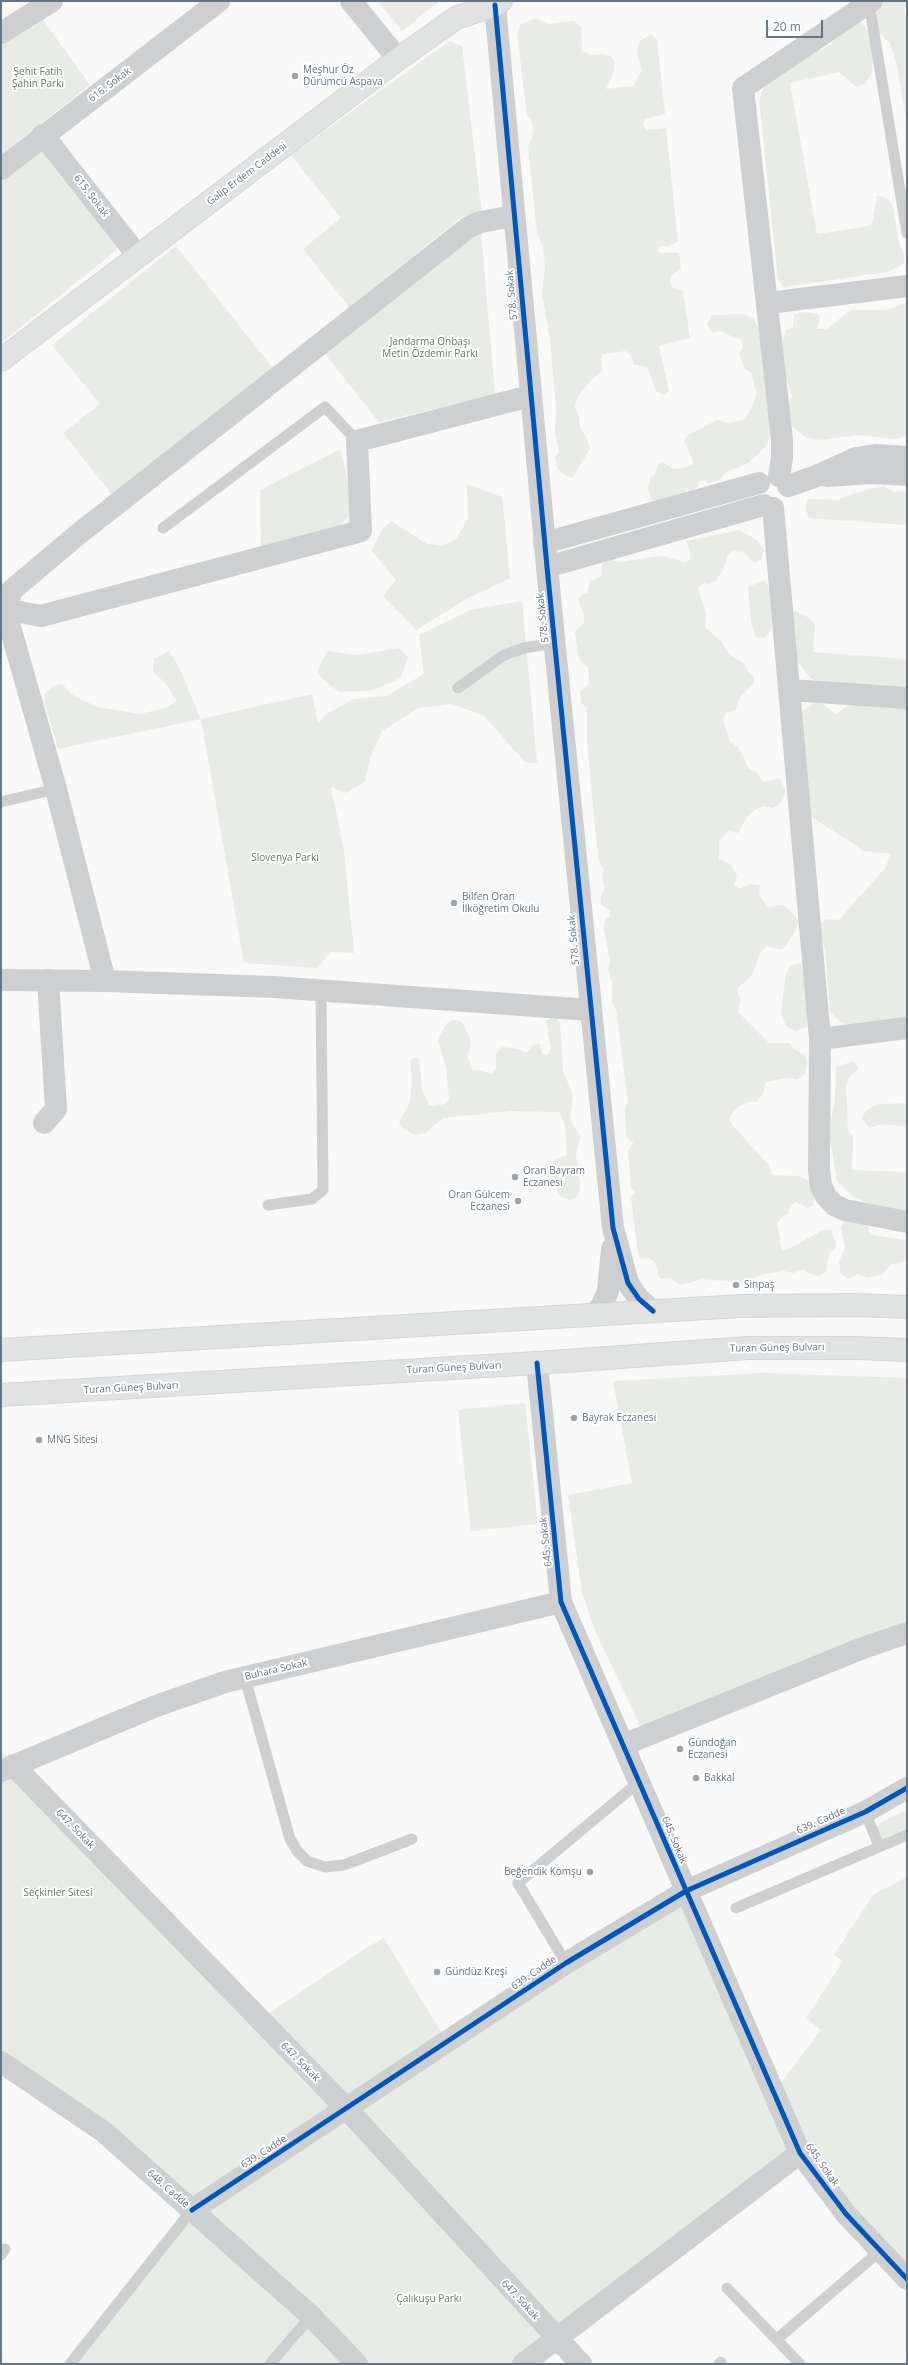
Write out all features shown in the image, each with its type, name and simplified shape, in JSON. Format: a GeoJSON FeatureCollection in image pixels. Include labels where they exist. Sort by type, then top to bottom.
{"type":"FeatureCollection","features":[{"type":"Feature","properties":{"kind":"main road","name":"Galip Erdem Caddesi"},"geometry":{"type":"LineString","coordinates":[[1,360],[398,59],[456,18],[498,3]]}},
{"type":"Feature","properties":{"kind":"main road"},"geometry":{"type":"LineString","coordinates":[[1,1350],[741,1306],[856,1305],[907,1307]]}},
{"type":"Feature","properties":{"kind":"main road","name":"Turan Güneş Bulvarı"},"geometry":{"type":"LineString","coordinates":[[1,1395],[537,1363],[748,1348],[856,1348],[907,1350]]}},
{"type":"Feature","properties":{"kind":"street"},"geometry":{"type":"LineString","coordinates":[[1,34],[52,1]]}},
{"type":"Feature","properties":{"kind":"street","name":"616. Sokak"},"geometry":{"type":"LineString","coordinates":[[1,169],[43,135],[219,1]]}},
{"type":"Feature","properties":{"kind":"street"},"geometry":{"type":"LineString","coordinates":[[351,1],[398,59]]}},
{"type":"Feature","properties":{"kind":"street"},"geometry":{"type":"LineString","coordinates":[[871,2],[744,88],[782,440],[782,458],[775,482],[756,492],[768,507],[790,690],[820,1039],[819,1171],[824,1191],[834,1205],[845,1210],[907,1222]]}},
{"type":"Feature","properties":{"kind":"street","name":"578. Sokak"},"geometry":{"type":"LineString","coordinates":[[498,3],[513,216],[546,567],[555,643],[590,1010],[613,1228]]}},
{"type":"Feature","properties":{"kind":"street","name":"615. Sokak"},"geometry":{"type":"LineString","coordinates":[[43,135],[138,256]]}},
{"type":"Feature","properties":{"kind":"street"},"geometry":{"type":"LineString","coordinates":[[105,981],[56,788],[2,609],[12,590],[76,536],[468,227],[481,222],[513,216]]}},
{"type":"Feature","properties":{"kind":"street"},"geometry":{"type":"LineString","coordinates":[[768,303],[907,286]]}},
{"type":"Feature","properties":{"kind":"street"},"geometry":{"type":"LineString","coordinates":[[2,609],[41,616],[361,531],[357,441],[530,396]]}},
{"type":"Feature","properties":{"kind":"street"},"geometry":{"type":"LineString","coordinates":[[814,478],[856,458],[875,455],[907,457]]}},
{"type":"Feature","properties":{"kind":"street"},"geometry":{"type":"LineString","coordinates":[[544,543],[775,482],[871,473],[907,475]]}},
{"type":"Feature","properties":{"kind":"street"},"geometry":{"type":"LineString","coordinates":[[546,567],[786,501],[789,491],[775,482]]}},
{"type":"Feature","properties":{"kind":"street"},"geometry":{"type":"LineString","coordinates":[[790,690],[907,698]]}},
{"type":"Feature","properties":{"kind":"street"},"geometry":{"type":"LineString","coordinates":[[1,980],[105,981],[321,991],[590,1010]]}},
{"type":"Feature","properties":{"kind":"street"},"geometry":{"type":"LineString","coordinates":[[44,1123],[56,1109],[48,980]]}},
{"type":"Feature","properties":{"kind":"street"},"geometry":{"type":"LineString","coordinates":[[820,1039],[907,1028]]}},
{"type":"Feature","properties":{"kind":"street"},"geometry":{"type":"LineString","coordinates":[[613,1228],[628,1283],[639,1299],[652,1311]]}},
{"type":"Feature","properties":{"kind":"street"},"geometry":{"type":"LineString","coordinates":[[594,1315],[606,1298],[609,1287],[613,1228]]}},
{"type":"Feature","properties":{"kind":"street","name":"645. Sokak"},"geometry":{"type":"LineString","coordinates":[[537,1363],[561,1602],[800,2153],[846,2214],[907,2279]]}},
{"type":"Feature","properties":{"kind":"street","name":"Buhara Sokak"},"geometry":{"type":"LineString","coordinates":[[7,1768],[156,1706],[226,1682],[561,1602]]}},
{"type":"Feature","properties":{"kind":"street"},"geometry":{"type":"LineString","coordinates":[[623,1745],[862,1648],[907,1633]]}},
{"type":"Feature","properties":{"kind":"street","name":"647. Sokak"},"geometry":{"type":"LineString","coordinates":[[7,1768],[346,2108],[555,2338],[581,2364]]}},
{"type":"Feature","properties":{"kind":"street","name":"639. Cadde"},"geometry":{"type":"LineString","coordinates":[[192,2210],[566,1963],[686,1891],[865,1812],[907,1788]]}},
{"type":"Feature","properties":{"kind":"street","name":"648. Cadde"},"geometry":{"type":"LineString","coordinates":[[1,2062],[104,2132],[311,2316],[357,2364]]}},
{"type":"Feature","properties":{"kind":"street"},"geometry":{"type":"LineString","coordinates":[[526,2363],[555,2338],[800,2153]]}},
{"type":"Feature","properties":{"kind":"lane"},"geometry":{"type":"LineString","coordinates":[[871,2],[907,233]]}},
{"type":"Feature","properties":{"kind":"lane"},"geometry":{"type":"LineString","coordinates":[[162,528],[325,407],[357,441]]}},
{"type":"Feature","properties":{"kind":"lane"},"geometry":{"type":"LineString","coordinates":[[458,688],[504,656],[524,648],[555,643]]}},
{"type":"Feature","properties":{"kind":"lane"},"geometry":{"type":"LineString","coordinates":[[1,802],[56,788]]}},
{"type":"Feature","properties":{"kind":"lane"},"geometry":{"type":"LineString","coordinates":[[268,1205],[312,1199],[323,1190],[325,1183],[321,991]]}},
{"type":"Feature","properties":{"kind":"lane"},"geometry":{"type":"LineString","coordinates":[[245,1678],[290,1840],[307,1861],[325,1867],[344,1865],[412,1839]]}},
{"type":"Feature","properties":{"kind":"lane"},"geometry":{"type":"LineString","coordinates":[[566,1963],[518,1883],[639,1782]]}},
{"type":"Feature","properties":{"kind":"lane"},"geometry":{"type":"LineString","coordinates":[[865,1812],[880,1846]]}},
{"type":"Feature","properties":{"kind":"lane"},"geometry":{"type":"LineString","coordinates":[[736,1908],[907,1835]]}},
{"type":"Feature","properties":{"kind":"lane"},"geometry":{"type":"LineString","coordinates":[[70,2364],[192,2210]]}},
{"type":"Feature","properties":{"kind":"lane"},"geometry":{"type":"LineString","coordinates":[[777,2340],[880,2251]]}},
{"type":"Feature","properties":{"kind":"lane"},"geometry":{"type":"LineString","coordinates":[[727,2288],[800,2364]]}},
{"type":"Feature","properties":{"kind":"lane"},"geometry":{"type":"LineString","coordinates":[[270,2364],[311,2316]]}},
{"type":"Feature","properties":{"kind":"green space"},"geometry":{"type":"Polygon","coordinates":[[[378,1],[439,1],[402,31],[378,1]]]}},
{"type":"Feature","properties":{"kind":"green space"},"geometry":{"type":"Polygon","coordinates":[[[886,1],[907,1],[907,6],[904,7],[907,25],[907,126],[897,65],[890,43],[879,34],[875,21],[878,9],[886,1]]]}},
{"type":"Feature","properties":{"kind":"green space","name":"Şehit Fatih Şahin Parkı"},"geometry":{"type":"Polygon","coordinates":[[[39,14],[90,85],[1,155],[1,41],[39,14]]]}},
{"type":"Feature","properties":{"kind":"green space"},"geometry":{"type":"Polygon","coordinates":[[[536,18],[549,24],[574,21],[581,27],[582,51],[591,55],[603,54],[610,56],[615,62],[614,71],[606,89],[633,86],[642,70],[637,53],[639,42],[651,34],[657,40],[665,114],[645,119],[643,126],[647,130],[666,128],[678,241],[669,246],[660,246],[658,250],[661,253],[679,253],[681,269],[672,275],[670,281],[673,288],[683,291],[690,338],[659,346],[669,391],[664,395],[656,391],[647,367],[633,364],[632,357],[626,351],[603,354],[601,360],[602,370],[590,381],[577,398],[575,406],[579,417],[580,428],[588,440],[590,449],[572,478],[562,473],[557,467],[555,457],[559,452],[555,433],[556,407],[550,340],[542,294],[545,266],[543,247],[537,233],[528,147],[534,131],[530,118],[527,116],[517,32],[521,24],[536,18]]]}},
{"type":"Feature","properties":{"kind":"green space"},"geometry":{"type":"Polygon","coordinates":[[[854,20],[863,24],[869,34],[873,60],[871,75],[865,84],[856,87],[839,72],[790,83],[817,234],[864,227],[872,224],[877,196],[887,198],[893,206],[899,244],[904,255],[905,263],[888,272],[784,287],[778,279],[759,99],[766,84],[812,50],[821,50],[830,45],[854,20]]]}},
{"type":"Feature","properties":{"kind":"green space"},"geometry":{"type":"Polygon","coordinates":[[[450,41],[462,46],[482,215],[463,216],[349,307],[303,249],[341,218],[291,155],[450,41]]]}},
{"type":"Feature","properties":{"kind":"green space"},"geometry":{"type":"Polygon","coordinates":[[[43,148],[118,249],[1,343],[1,182],[43,148]]]}},
{"type":"Feature","properties":{"kind":"green space","name":"Jandarma Onbaşı Metin Özdemir Parkı"},"geometry":{"type":"Polygon","coordinates":[[[481,232],[495,394],[379,422],[325,354],[481,232]]]}},
{"type":"Feature","properties":{"kind":"green space"},"geometry":{"type":"Polygon","coordinates":[[[176,246],[273,368],[113,496],[63,433],[100,404],[52,345],[176,246]]]}},
{"type":"Feature","properties":{"kind":"green space"},"geometry":{"type":"Polygon","coordinates":[[[907,303],[907,436],[895,439],[858,435],[820,440],[805,437],[792,426],[787,417],[787,407],[792,396],[783,368],[782,343],[786,330],[793,327],[794,314],[805,312],[816,314],[820,317],[817,329],[826,329],[851,310],[885,310],[907,303]]]}},
{"type":"Feature","properties":{"kind":"green space"},"geometry":{"type":"Polygon","coordinates":[[[743,314],[753,318],[759,328],[771,435],[766,446],[748,463],[725,473],[721,479],[708,484],[705,480],[701,481],[697,488],[691,491],[687,489],[682,496],[659,504],[652,500],[648,488],[650,478],[655,474],[658,464],[664,463],[673,469],[684,468],[694,464],[684,440],[688,435],[717,420],[728,423],[743,420],[753,406],[756,393],[752,374],[744,368],[739,354],[743,347],[741,339],[734,338],[722,331],[713,333],[707,324],[712,315],[743,314]]]}},
{"type":"Feature","properties":{"kind":"green space"},"geometry":{"type":"Polygon","coordinates":[[[341,449],[353,511],[335,531],[261,552],[260,490],[341,449]]]}},
{"type":"Feature","properties":{"kind":"green space"},"geometry":{"type":"Polygon","coordinates":[[[467,484],[502,497],[510,578],[468,598],[416,630],[383,596],[396,580],[372,551],[381,531],[391,521],[427,544],[442,546],[456,539],[468,519],[467,484]]]}},
{"type":"Feature","properties":{"kind":"green space"},"geometry":{"type":"Polygon","coordinates":[[[883,486],[895,492],[907,491],[907,525],[809,518],[805,507],[808,499],[838,500],[855,493],[883,486]]]}},
{"type":"Feature","properties":{"kind":"green space"},"geometry":{"type":"Polygon","coordinates":[[[739,530],[757,540],[764,550],[762,559],[754,563],[744,552],[733,551],[728,554],[724,568],[716,581],[709,584],[703,583],[698,588],[706,613],[705,627],[722,642],[729,654],[744,663],[748,672],[754,678],[753,684],[740,697],[735,710],[726,713],[723,719],[730,742],[738,747],[749,769],[757,772],[763,782],[780,778],[786,792],[780,804],[773,808],[764,806],[756,809],[747,817],[738,833],[729,831],[719,841],[719,859],[730,864],[737,875],[734,885],[739,889],[751,884],[760,885],[759,895],[768,907],[782,905],[790,910],[798,921],[796,931],[782,950],[767,946],[760,953],[753,974],[737,989],[740,999],[738,1012],[769,1043],[790,1043],[794,1049],[804,1054],[807,1062],[805,1074],[797,1079],[787,1078],[766,1082],[763,1094],[756,1102],[749,1102],[737,1107],[729,1118],[732,1125],[769,1165],[772,1175],[799,1176],[810,1181],[815,1198],[813,1206],[807,1208],[796,1202],[791,1205],[788,1214],[782,1217],[777,1223],[782,1250],[788,1249],[823,1230],[831,1230],[836,1242],[835,1248],[829,1254],[826,1272],[819,1276],[808,1273],[804,1269],[793,1273],[784,1271],[760,1275],[745,1283],[702,1279],[681,1285],[670,1278],[662,1279],[658,1276],[656,1263],[648,1258],[641,1259],[638,1254],[631,1198],[635,1192],[631,1187],[628,1150],[632,1146],[633,1142],[629,1140],[626,1134],[625,1107],[628,1102],[616,1009],[612,1002],[612,983],[608,970],[610,962],[604,928],[605,920],[610,917],[610,911],[601,904],[601,895],[604,889],[602,877],[604,870],[599,862],[594,817],[587,739],[587,708],[581,703],[580,692],[589,684],[589,676],[588,667],[581,662],[578,655],[575,631],[584,623],[584,616],[578,600],[582,594],[587,593],[590,581],[602,576],[601,567],[604,562],[611,559],[618,562],[662,556],[684,562],[689,561],[691,555],[686,541],[739,530]]]}},
{"type":"Feature","properties":{"kind":"green space"},"geometry":{"type":"Polygon","coordinates":[[[765,580],[770,590],[772,626],[766,638],[756,637],[751,622],[748,587],[765,580]]]}},
{"type":"Feature","properties":{"kind":"green space","name":"Slovenya Parkı"},"geometry":{"type":"Polygon","coordinates":[[[522,601],[537,763],[525,762],[483,715],[451,704],[418,708],[382,731],[371,755],[365,782],[346,793],[331,787],[344,851],[354,953],[330,952],[318,968],[244,963],[201,719],[312,694],[318,723],[326,714],[354,699],[386,696],[424,674],[419,635],[471,610],[522,601]]]}},
{"type":"Feature","properties":{"kind":"green space"},"geometry":{"type":"Polygon","coordinates":[[[795,611],[806,616],[815,624],[813,652],[907,659],[907,1021],[870,1027],[842,1023],[830,1012],[825,951],[819,926],[826,919],[839,920],[886,867],[890,854],[864,851],[810,816],[801,713],[818,700],[836,714],[849,705],[850,685],[827,686],[810,678],[795,658],[790,618],[795,611]]]}},
{"type":"Feature","properties":{"kind":"green space"},"geometry":{"type":"Polygon","coordinates":[[[399,648],[408,657],[401,678],[373,690],[339,692],[322,679],[317,671],[327,651],[356,655],[399,648]]]}},
{"type":"Feature","properties":{"kind":"green space"},"geometry":{"type":"Polygon","coordinates":[[[169,651],[179,667],[201,719],[58,749],[44,701],[45,694],[54,685],[62,684],[73,695],[97,707],[140,714],[165,708],[177,701],[167,685],[153,671],[154,659],[169,651]]]}},
{"type":"Feature","properties":{"kind":"green space"},"geometry":{"type":"Polygon","coordinates":[[[801,963],[811,1020],[806,1027],[795,1031],[786,1026],[781,1013],[786,974],[791,965],[801,963]]]}},
{"type":"Feature","properties":{"kind":"green space"},"geometry":{"type":"Polygon","coordinates":[[[554,1016],[560,1023],[563,1070],[573,1096],[570,1120],[580,1136],[576,1155],[580,1183],[579,1195],[570,1200],[561,1197],[554,1185],[550,1169],[554,1160],[567,1155],[565,1124],[559,1112],[511,1111],[443,1118],[426,1133],[414,1135],[401,1127],[399,1122],[410,1102],[412,1079],[410,1060],[415,1057],[419,1059],[422,1090],[429,1105],[434,1106],[445,1104],[449,1099],[446,1068],[438,1039],[447,1023],[453,1020],[460,1021],[465,1027],[471,1042],[468,1057],[473,1071],[478,1070],[492,1074],[496,1068],[496,1054],[502,1047],[519,1049],[526,1053],[533,1045],[539,1044],[542,1053],[547,1056],[551,1049],[546,1021],[554,1016]]]}},
{"type":"Feature","properties":{"kind":"green space"},"geometry":{"type":"Polygon","coordinates":[[[854,1061],[858,1069],[849,1077],[846,1085],[848,1131],[853,1136],[852,1170],[907,1172],[907,1215],[877,1207],[853,1197],[837,1181],[829,1131],[835,1099],[836,1067],[854,1061]]]}},
{"type":"Feature","properties":{"kind":"green space"},"geometry":{"type":"Polygon","coordinates":[[[907,1103],[907,1127],[882,1124],[869,1128],[861,1118],[868,1109],[879,1104],[907,1103]]]}},
{"type":"Feature","properties":{"kind":"green space"},"geometry":{"type":"Polygon","coordinates":[[[846,1218],[865,1219],[871,1235],[907,1240],[907,1261],[892,1264],[882,1275],[867,1278],[858,1274],[848,1279],[841,1274],[839,1262],[845,1247],[841,1227],[846,1218]]]}},
{"type":"Feature","properties":{"kind":"green space"},"geometry":{"type":"Polygon","coordinates":[[[764,1373],[907,1378],[907,1621],[862,1643],[643,1732],[594,1628],[582,1592],[568,1495],[632,1483],[613,1381],[764,1373]]]}},
{"type":"Feature","properties":{"kind":"green space"},"geometry":{"type":"Polygon","coordinates":[[[525,1403],[538,1524],[471,1531],[458,1410],[525,1403]]]}},
{"type":"Feature","properties":{"kind":"green space"},"geometry":{"type":"Polygon","coordinates":[[[1,1751],[259,2020],[368,1947],[384,1938],[447,2042],[686,1891],[774,2092],[821,2030],[806,2018],[843,1961],[834,1955],[873,1895],[907,1877],[907,2279],[800,2153],[523,2364],[70,2364],[192,2210],[1,2062],[1,1751]]]}},
{"type":"Feature","properties":{"kind":"green space"},"geometry":{"type":"Polygon","coordinates":[[[907,1810],[907,1832],[881,1845],[874,1829],[883,1821],[907,1810]]]}},
{"type":"Feature","properties":{"kind":"cycle path"},"geometry":{"type":"LineString","coordinates":[[495,5],[547,567],[613,1228],[628,1283],[639,1299],[653,1311]]}},
{"type":"Feature","properties":{"kind":"cycle path"},"geometry":{"type":"LineString","coordinates":[[537,1363],[561,1602],[800,2153],[846,2214],[907,2279]]}},
{"type":"Feature","properties":{"kind":"cycle path"},"geometry":{"type":"LineString","coordinates":[[192,2210],[566,1963],[686,1891],[865,1812],[907,1788]]}},
{"type":"Feature","properties":{"kind":"place","name":"Meşhur Öz Dürümcü Aspava"},"geometry":{"type":"Point","coordinates":[295,76]}},
{"type":"Feature","properties":{"kind":"place","name":"Bilfen Oran İlköğretim Okulu"},"geometry":{"type":"Point","coordinates":[454,903]}},
{"type":"Feature","properties":{"kind":"place","name":"Oran Bayram Eczanesi"},"geometry":{"type":"Point","coordinates":[515,1177]}},
{"type":"Feature","properties":{"kind":"place","name":"Oran Gülcem Eczanesi"},"geometry":{"type":"Point","coordinates":[518,1201]}},
{"type":"Feature","properties":{"kind":"place","name":"Sinpaş"},"geometry":{"type":"Point","coordinates":[736,1285]}},
{"type":"Feature","properties":{"kind":"place","name":"Bayrak Eczanesi"},"geometry":{"type":"Point","coordinates":[574,1418]}},
{"type":"Feature","properties":{"kind":"place","name":"MNG Sitesi"},"geometry":{"type":"Point","coordinates":[39,1440]}},
{"type":"Feature","properties":{"kind":"place","name":"Gündoğan Eczanesi"},"geometry":{"type":"Point","coordinates":[680,1749]}},
{"type":"Feature","properties":{"kind":"place","name":"Bakkal"},"geometry":{"type":"Point","coordinates":[696,1778]}},
{"type":"Feature","properties":{"kind":"place","name":"Beğendik Komşu"},"geometry":{"type":"Point","coordinates":[590,1872]}},
{"type":"Feature","properties":{"kind":"place","name":"Gündüz Kreşi"},"geometry":{"type":"Point","coordinates":[437,1972]}},
{"type":"Feature","properties":{"kind":"park label","name":"Seçkinler Sitesi"},"geometry":{"type":"Point","coordinates":[58,1893]}},
{"type":"Feature","properties":{"kind":"park label","name":"Çalıkuşu Parkı"},"geometry":{"type":"Point","coordinates":[429,2299]}}]}
